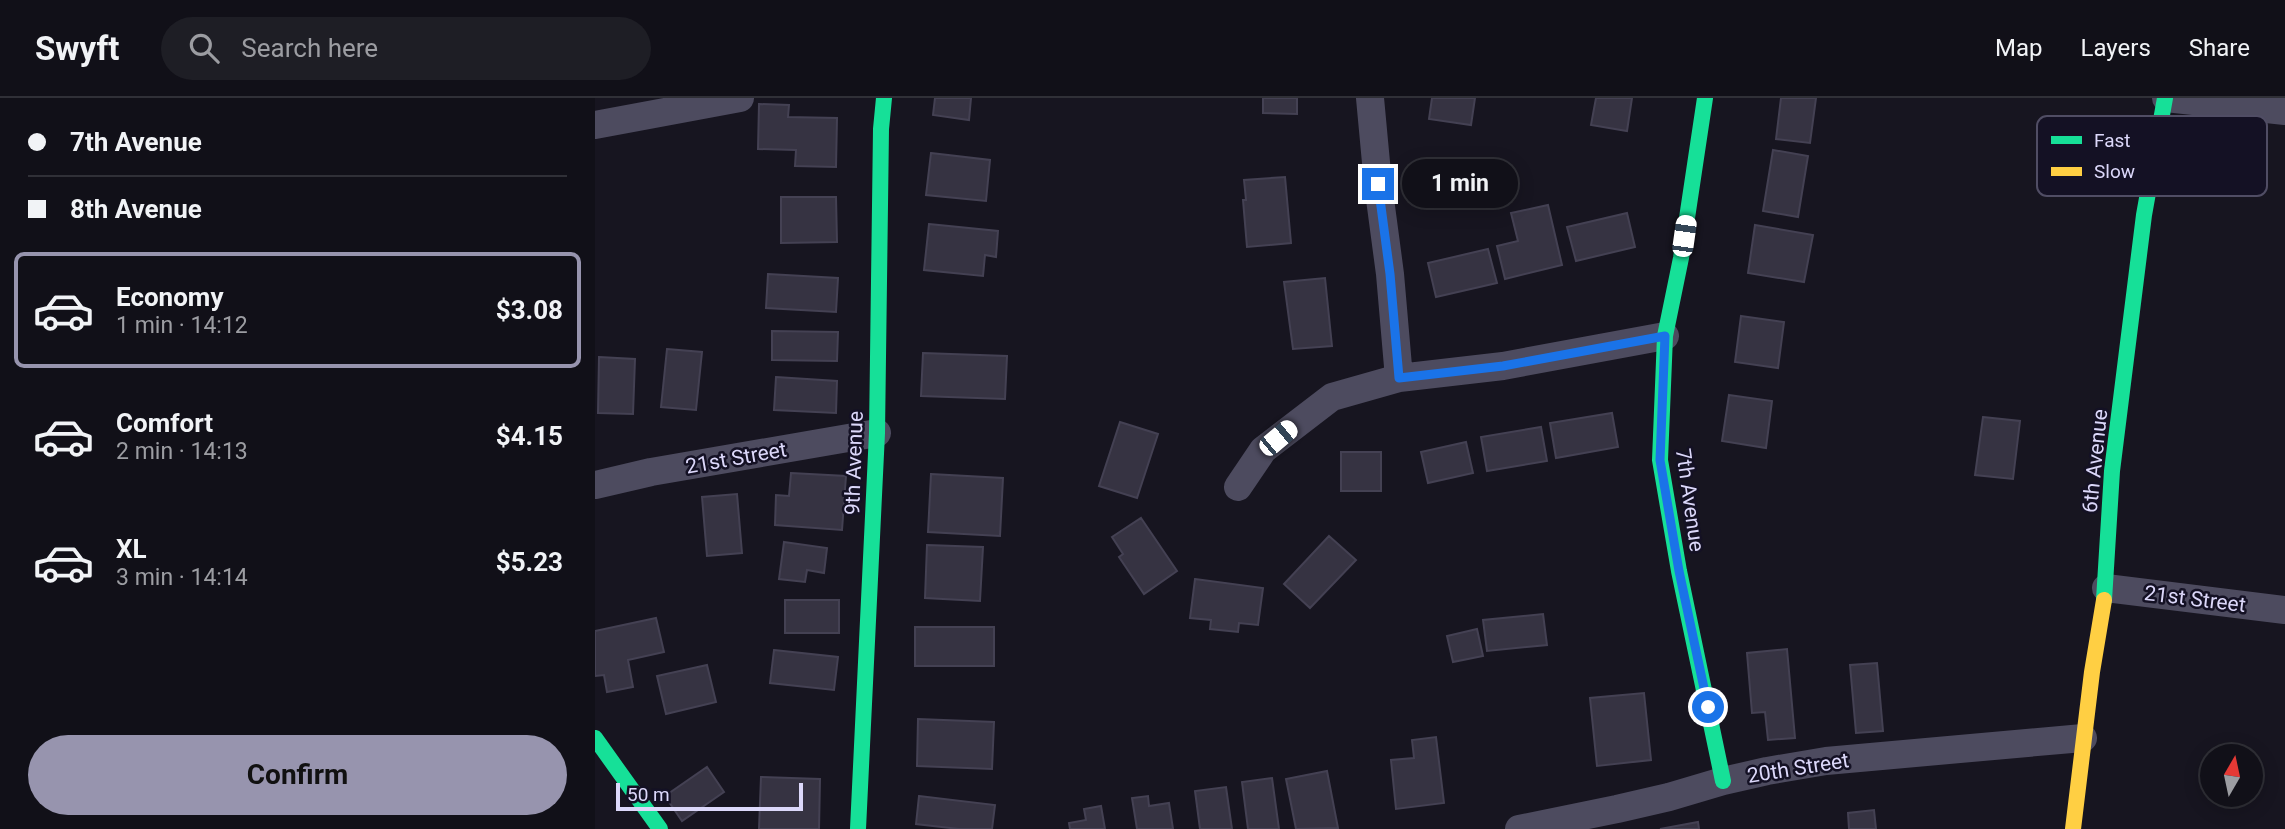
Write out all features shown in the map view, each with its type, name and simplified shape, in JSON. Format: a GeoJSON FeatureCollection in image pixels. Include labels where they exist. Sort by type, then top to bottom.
{"type":"FeatureCollection","features":[{"type":"Feature","properties":{"kind":"street"},"geometry":{"type":"LineString","coordinates":[[595,125],[740,98]]}},
{"type":"Feature","properties":{"kind":"street","name":"9th Avenue"},"geometry":{"type":"LineString","coordinates":[[858,829],[877,433],[881,129],[884,98]]}},
{"type":"Feature","properties":{"kind":"street"},"geometry":{"type":"LineString","coordinates":[[1370,98],[1399,378]]}},
{"type":"Feature","properties":{"kind":"street","name":"7th Avenue"},"geometry":{"type":"LineString","coordinates":[[1705,98],[1681,258],[1665,336],[1660,460],[1679,571],[1723,780]]}},
{"type":"Feature","properties":{"kind":"street"},"geometry":{"type":"LineString","coordinates":[[2166,98],[2285,111]]}},
{"type":"Feature","properties":{"kind":"street","name":"6th Avenue"},"geometry":{"type":"LineString","coordinates":[[2163,116],[2166,98]]}},
{"type":"Feature","properties":{"kind":"street","name":"6th Avenue"},"geometry":{"type":"LineString","coordinates":[[2073,829],[2083,738],[2106,588],[2112,471],[2148,196]]}},
{"type":"Feature","properties":{"kind":"street"},"geometry":{"type":"LineString","coordinates":[[1238,486],[1263,450],[1332,397],[1399,378],[1503,366],[1665,336]]}},
{"type":"Feature","properties":{"kind":"street","name":"21st Street"},"geometry":{"type":"LineString","coordinates":[[595,485],[651,472],[877,433]]}},
{"type":"Feature","properties":{"kind":"street","name":"21st Street"},"geometry":{"type":"LineString","coordinates":[[2106,588],[2285,610]]}},
{"type":"Feature","properties":{"kind":"street"},"geometry":{"type":"LineString","coordinates":[[595,738],[660,829]]}},
{"type":"Feature","properties":{"kind":"street","name":"20th Street"},"geometry":{"type":"LineString","coordinates":[[1519,829],[1619,819],[1669,797],[1723,780],[1826,761],[2083,738]]}},
{"type":"Feature","properties":{"kind":"building"},"geometry":{"type":"Polygon","coordinates":[[[935,98],[971,98],[969,120],[933,115],[935,98]]]}},
{"type":"Feature","properties":{"kind":"building"},"geometry":{"type":"Polygon","coordinates":[[[1263,98],[1297,98],[1297,114],[1263,113],[1263,98]]]}},
{"type":"Feature","properties":{"kind":"building"},"geometry":{"type":"Polygon","coordinates":[[[1432,98],[1475,98],[1471,125],[1429,119],[1432,98]]]}},
{"type":"Feature","properties":{"kind":"building"},"geometry":{"type":"Polygon","coordinates":[[[1596,98],[1632,98],[1627,131],[1591,125],[1596,98]]]}},
{"type":"Feature","properties":{"kind":"building"},"geometry":{"type":"Polygon","coordinates":[[[1781,98],[1816,98],[1810,143],[1776,139],[1781,98]]]}},
{"type":"Feature","properties":{"kind":"building"},"geometry":{"type":"Polygon","coordinates":[[[759,104],[789,105],[788,117],[837,118],[836,167],[795,166],[796,150],[758,149],[759,104]]]}},
{"type":"Feature","properties":{"kind":"building"},"geometry":{"type":"Polygon","coordinates":[[[1773,150],[1808,156],[1798,217],[1763,211],[1773,150]]]}},
{"type":"Feature","properties":{"kind":"building"},"geometry":{"type":"Polygon","coordinates":[[[931,153],[990,160],[986,201],[926,195],[931,153]]]}},
{"type":"Feature","properties":{"kind":"building"},"geometry":{"type":"Polygon","coordinates":[[[1285,177],[1291,243],[1247,247],[1244,180],[1285,177]]]}},
{"type":"Feature","properties":{"kind":"building"},"geometry":{"type":"Polygon","coordinates":[[[781,197],[836,197],[837,242],[781,243],[781,197]]]}},
{"type":"Feature","properties":{"kind":"building"},"geometry":{"type":"Polygon","coordinates":[[[1548,205],[1562,265],[1505,279],[1497,246],[1518,241],[1511,213],[1548,205]]]}},
{"type":"Feature","properties":{"kind":"building"},"geometry":{"type":"Polygon","coordinates":[[[1627,213],[1635,247],[1576,261],[1567,227],[1627,213]]]}},
{"type":"Feature","properties":{"kind":"building"},"geometry":{"type":"Polygon","coordinates":[[[929,224],[998,231],[996,257],[985,255],[983,276],[924,270],[929,224]]]}},
{"type":"Feature","properties":{"kind":"building"},"geometry":{"type":"Polygon","coordinates":[[[1755,225],[1813,235],[1804,282],[1748,273],[1755,225]]]}},
{"type":"Feature","properties":{"kind":"building"},"geometry":{"type":"Polygon","coordinates":[[[1488,249],[1497,283],[1436,297],[1428,263],[1488,249]]]}},
{"type":"Feature","properties":{"kind":"building"},"geometry":{"type":"Polygon","coordinates":[[[768,274],[838,278],[836,312],[766,308],[768,274]]]}},
{"type":"Feature","properties":{"kind":"building"},"geometry":{"type":"Polygon","coordinates":[[[1325,278],[1332,346],[1293,349],[1284,282],[1325,278]]]}},
{"type":"Feature","properties":{"kind":"building"},"geometry":{"type":"Polygon","coordinates":[[[1741,316],[1784,322],[1778,368],[1735,362],[1741,316]]]}},
{"type":"Feature","properties":{"kind":"building"},"geometry":{"type":"Polygon","coordinates":[[[772,331],[838,332],[837,361],[772,360],[772,331]]]}},
{"type":"Feature","properties":{"kind":"building"},"geometry":{"type":"Polygon","coordinates":[[[667,349],[702,352],[696,410],[661,407],[667,349]]]}},
{"type":"Feature","properties":{"kind":"building"},"geometry":{"type":"Polygon","coordinates":[[[923,353],[1007,356],[1005,399],[921,396],[923,353]]]}},
{"type":"Feature","properties":{"kind":"building"},"geometry":{"type":"Polygon","coordinates":[[[599,357],[635,359],[633,414],[598,413],[599,357]]]}},
{"type":"Feature","properties":{"kind":"building"},"geometry":{"type":"Polygon","coordinates":[[[776,377],[837,381],[836,413],[774,410],[776,377]]]}},
{"type":"Feature","properties":{"kind":"building"},"geometry":{"type":"Polygon","coordinates":[[[1729,395],[1772,401],[1766,448],[1722,441],[1729,395]]]}},
{"type":"Feature","properties":{"kind":"building"},"geometry":{"type":"Polygon","coordinates":[[[1612,413],[1618,447],[1556,458],[1550,423],[1612,413]]]}},
{"type":"Feature","properties":{"kind":"building"},"geometry":{"type":"Polygon","coordinates":[[[1983,417],[2020,421],[2013,479],[1975,475],[1983,417]]]}},
{"type":"Feature","properties":{"kind":"building"},"geometry":{"type":"Polygon","coordinates":[[[1120,422],[1158,434],[1137,498],[1099,486],[1120,422]]]}},
{"type":"Feature","properties":{"kind":"building"},"geometry":{"type":"Polygon","coordinates":[[[1541,427],[1547,461],[1487,471],[1481,437],[1541,427]]]}},
{"type":"Feature","properties":{"kind":"building"},"geometry":{"type":"Polygon","coordinates":[[[1466,442],[1473,473],[1428,483],[1421,452],[1466,442]]]}},
{"type":"Feature","properties":{"kind":"building"},"geometry":{"type":"Polygon","coordinates":[[[1341,452],[1381,452],[1381,491],[1341,491],[1341,452]]]}},
{"type":"Feature","properties":{"kind":"building"},"geometry":{"type":"Polygon","coordinates":[[[791,473],[846,476],[842,530],[775,525],[776,495],[789,496],[791,473]]]}},
{"type":"Feature","properties":{"kind":"building"},"geometry":{"type":"Polygon","coordinates":[[[931,474],[1003,478],[1000,536],[928,532],[931,474]]]}},
{"type":"Feature","properties":{"kind":"building"},"geometry":{"type":"Polygon","coordinates":[[[737,494],[742,553],[707,556],[702,497],[737,494]]]}},
{"type":"Feature","properties":{"kind":"building"},"geometry":{"type":"Polygon","coordinates":[[[1141,518],[1177,571],[1144,594],[1119,557],[1123,554],[1112,537],[1141,518]]]}},
{"type":"Feature","properties":{"kind":"building"},"geometry":{"type":"Polygon","coordinates":[[[1329,536],[1356,560],[1310,608],[1284,584],[1329,536]]]}},
{"type":"Feature","properties":{"kind":"building"},"geometry":{"type":"Polygon","coordinates":[[[784,542],[827,548],[824,573],[807,570],[805,582],[779,579],[784,542]]]}},
{"type":"Feature","properties":{"kind":"building"},"geometry":{"type":"Polygon","coordinates":[[[927,545],[983,547],[980,601],[925,598],[927,545]]]}},
{"type":"Feature","properties":{"kind":"building"},"geometry":{"type":"Polygon","coordinates":[[[1195,579],[1263,588],[1258,625],[1239,623],[1238,632],[1210,629],[1211,620],[1190,618],[1195,579]]]}},
{"type":"Feature","properties":{"kind":"building"},"geometry":{"type":"Polygon","coordinates":[[[785,600],[839,600],[839,633],[785,633],[785,600]]]}},
{"type":"Feature","properties":{"kind":"building"},"geometry":{"type":"Polygon","coordinates":[[[1543,614],[1547,645],[1487,651],[1483,620],[1543,614]]]}},
{"type":"Feature","properties":{"kind":"building"},"geometry":{"type":"Polygon","coordinates":[[[656,618],[664,652],[628,660],[633,687],[607,692],[604,675],[595,676],[595,631],[656,618]]]}},
{"type":"Feature","properties":{"kind":"building"},"geometry":{"type":"Polygon","coordinates":[[[915,627],[994,627],[994,666],[915,666],[915,627]]]}},
{"type":"Feature","properties":{"kind":"building"},"geometry":{"type":"Polygon","coordinates":[[[1477,629],[1483,656],[1453,662],[1447,636],[1477,629]]]}},
{"type":"Feature","properties":{"kind":"building"},"geometry":{"type":"Polygon","coordinates":[[[1787,649],[1795,738],[1768,740],[1765,712],[1752,713],[1747,653],[1787,649]]]}},
{"type":"Feature","properties":{"kind":"building"},"geometry":{"type":"Polygon","coordinates":[[[774,650],[838,657],[834,690],[770,683],[774,650]]]}},
{"type":"Feature","properties":{"kind":"building"},"geometry":{"type":"Polygon","coordinates":[[[1877,663],[1883,731],[1856,733],[1850,665],[1877,663]]]}},
{"type":"Feature","properties":{"kind":"building"},"geometry":{"type":"Polygon","coordinates":[[[707,665],[716,702],[666,714],[657,676],[707,665]]]}},
{"type":"Feature","properties":{"kind":"building"},"geometry":{"type":"Polygon","coordinates":[[[1644,693],[1651,760],[1597,766],[1590,698],[1644,693]]]}},
{"type":"Feature","properties":{"kind":"building"},"geometry":{"type":"Polygon","coordinates":[[[918,719],[994,722],[992,769],[917,766],[918,719]]]}},
{"type":"Feature","properties":{"kind":"building"},"geometry":{"type":"Polygon","coordinates":[[[1436,737],[1444,803],[1396,809],[1391,760],[1414,758],[1412,740],[1436,737]]]}},
{"type":"Feature","properties":{"kind":"building"},"geometry":{"type":"Polygon","coordinates":[[[707,767],[724,792],[682,821],[665,796],[707,767]]]}},
{"type":"Feature","properties":{"kind":"building"},"geometry":{"type":"Polygon","coordinates":[[[1327,771],[1338,828],[1296,829],[1286,779],[1327,771]]]}},
{"type":"Feature","properties":{"kind":"building"},"geometry":{"type":"Polygon","coordinates":[[[761,777],[820,779],[819,829],[759,829],[761,777]]]}},
{"type":"Feature","properties":{"kind":"building"},"geometry":{"type":"Polygon","coordinates":[[[1272,778],[1279,829],[1248,829],[1242,782],[1272,778]]]}},
{"type":"Feature","properties":{"kind":"building"},"geometry":{"type":"Polygon","coordinates":[[[1226,787],[1232,829],[1200,829],[1195,791],[1226,787]]]}},
{"type":"Feature","properties":{"kind":"building"},"geometry":{"type":"Polygon","coordinates":[[[919,796],[995,805],[992,829],[959,829],[916,824],[919,796]]]}},
{"type":"Feature","properties":{"kind":"building"},"geometry":{"type":"Polygon","coordinates":[[[1148,796],[1149,806],[1169,803],[1173,829],[1137,829],[1132,798],[1148,796]]]}},
{"type":"Feature","properties":{"kind":"building"},"geometry":{"type":"Polygon","coordinates":[[[1101,806],[1105,829],[1070,829],[1069,823],[1086,820],[1084,809],[1101,806]]]}},
{"type":"Feature","properties":{"kind":"building"},"geometry":{"type":"Polygon","coordinates":[[[1874,810],[1876,829],[1849,829],[1848,813],[1874,810]]]}},
{"type":"Feature","properties":{"kind":"building"},"geometry":{"type":"Polygon","coordinates":[[[1698,822],[1699,829],[1660,829],[1698,822]]]}},
{"type":"Feature","properties":{"kind":"traffic: fast"},"geometry":{"type":"LineString","coordinates":[[858,829],[877,433],[881,129],[884,98]]}},
{"type":"Feature","properties":{"kind":"traffic: fast"},"geometry":{"type":"LineString","coordinates":[[1705,98],[1681,258],[1665,336],[1660,460],[1679,571],[1723,781]]}},
{"type":"Feature","properties":{"kind":"traffic: fast"},"geometry":{"type":"LineString","coordinates":[[2162,116],[2165,98]]}},
{"type":"Feature","properties":{"kind":"traffic: fast"},"geometry":{"type":"LineString","coordinates":[[2104,600],[2112,471],[2147,196]]}},
{"type":"Feature","properties":{"kind":"traffic: fast"},"geometry":{"type":"LineString","coordinates":[[595,738],[660,829]]}},
{"type":"Feature","properties":{"kind":"traffic: slow"},"geometry":{"type":"LineString","coordinates":[[2073,829],[2092,672],[2104,600]]}},
{"type":"Feature","properties":{"kind":"route"},"geometry":{"type":"LineString","coordinates":[[1378,184],[1390,274],[1399,378],[1503,366],[1665,336],[1660,460],[1679,571],[1708,707]]}}]}
